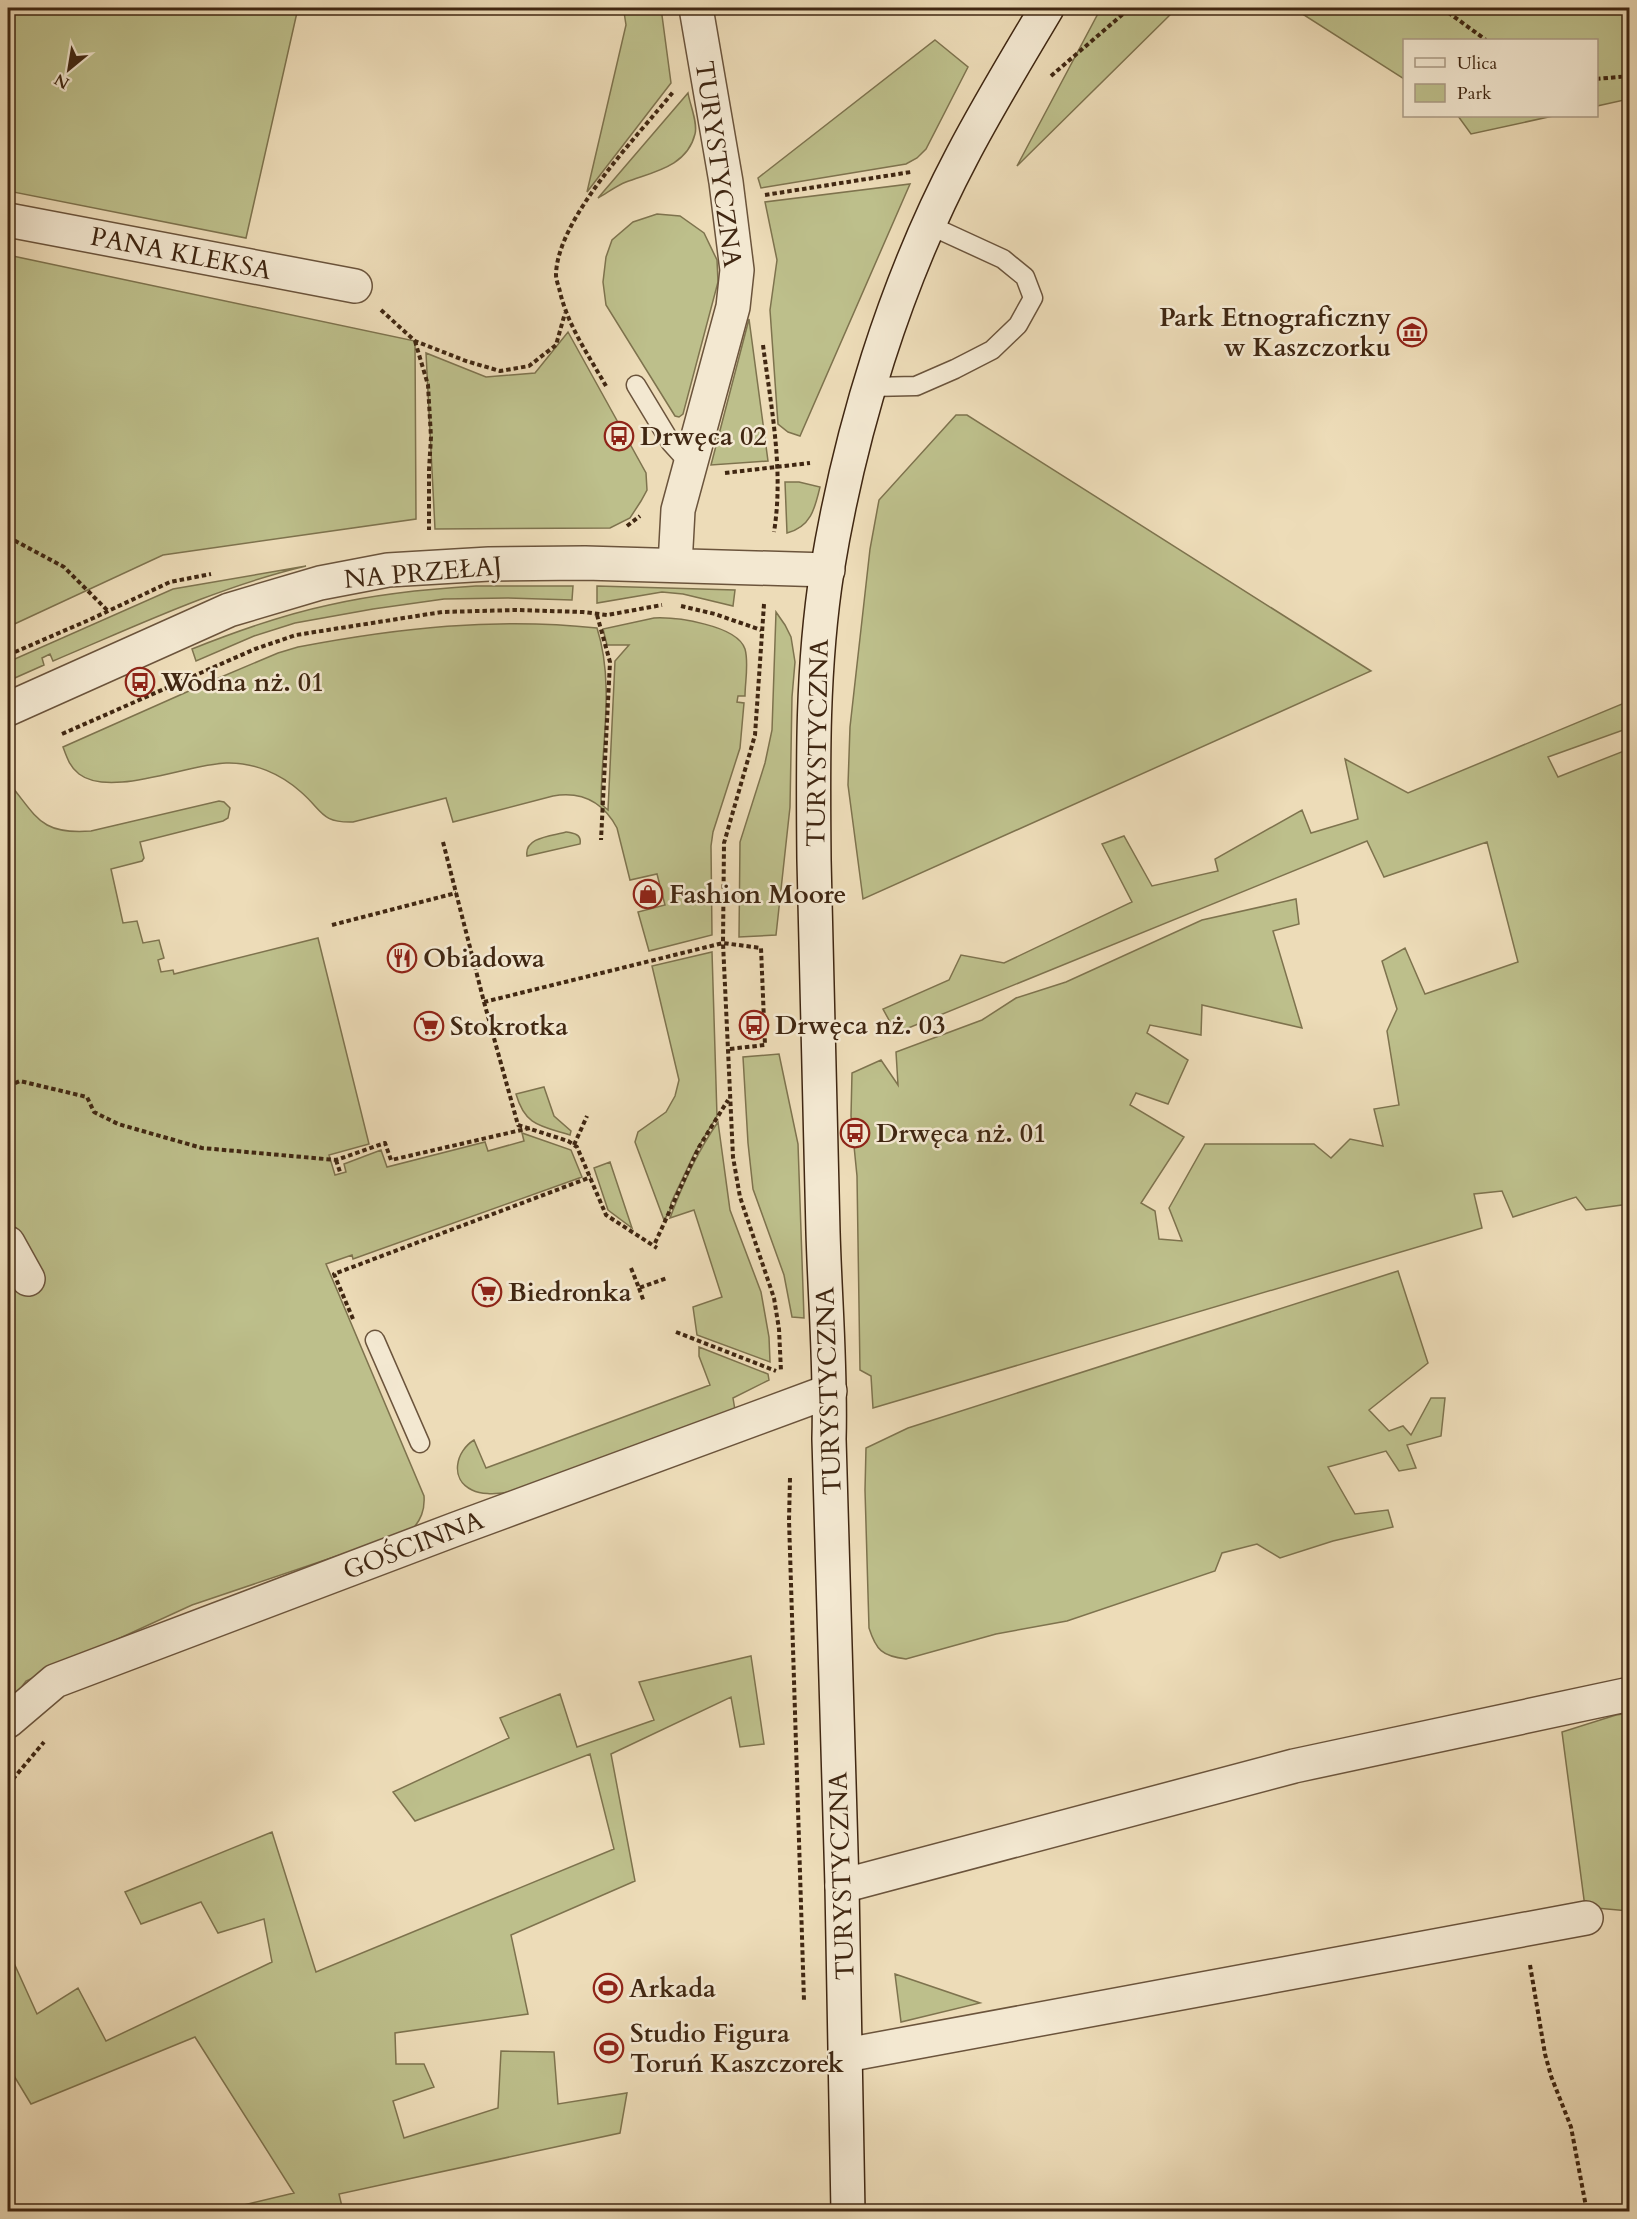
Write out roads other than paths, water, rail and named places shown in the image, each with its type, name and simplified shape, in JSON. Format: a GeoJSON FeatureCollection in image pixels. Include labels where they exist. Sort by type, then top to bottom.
{"type":"FeatureCollection","features":[{"type":"Feature","properties":{"kind":"street","name":"TURYSTYCZNA"},"geometry":{"type":"LineString","coordinates":[[675,565],[678,510],[733,307],[737,270],[727,191],[696,8]]}},
{"type":"Feature","properties":{"kind":"street","name":"TURYSTYCZNA"},"geometry":{"type":"LineString","coordinates":[[848,2211],[843,1886],[829,1439],[830,1391],[817,1030],[813,742],[816,668],[828,570],[848,465],[881,348],[929,225],[961,158],[1047,8]]}},
{"type":"Feature","properties":{"kind":"street","name":"PANA KLEKSA"},"geometry":{"type":"LineString","coordinates":[[8,220],[355,286]]}},
{"type":"Feature","properties":{"kind":"street","name":"NA PRZEŁAJ"},"geometry":{"type":"LineString","coordinates":[[8,709],[229,610],[320,583],[388,570],[585,563],[828,570]]}},
{"type":"Feature","properties":{"kind":"street"},"geometry":{"type":"LineString","coordinates":[[8,1243],[28,1279]]}},
{"type":"Feature","properties":{"kind":"street","name":"GOŚCINNA"},"geometry":{"type":"LineString","coordinates":[[8,1721],[55,1681],[456,1529],[830,1391]]}},
{"type":"Feature","properties":{"kind":"street"},"geometry":{"type":"LineString","coordinates":[[843,1886],[1294,1766],[1629,1694]]}},
{"type":"Feature","properties":{"kind":"street"},"geometry":{"type":"LineString","coordinates":[[846,2055],[1586,1918]]}},
{"type":"Feature","properties":{"kind":"lane"},"geometry":{"type":"LineString","coordinates":[[870,387],[916,386],[992,350],[1018,325],[1033,298],[1025,277],[1003,258],[929,225]]}},
{"type":"Feature","properties":{"kind":"lane"},"geometry":{"type":"LineString","coordinates":[[636,385],[671,443],[690,464]]}},
{"type":"Feature","properties":{"kind":"lane"},"geometry":{"type":"LineString","coordinates":[[377,1344],[420,1443]]}},
{"type":"Feature","properties":{"kind":"place","name":"Park Etnograficzny w Kaszczorku"},"geometry":{"type":"Point","coordinates":[1412,332]}},
{"type":"Feature","properties":{"kind":"place","name":"Drwęca 02"},"geometry":{"type":"Point","coordinates":[619,436]}},
{"type":"Feature","properties":{"kind":"place","name":"Wodna nż. 01"},"geometry":{"type":"Point","coordinates":[140,682]}},
{"type":"Feature","properties":{"kind":"place","name":"Fashion Moore"},"geometry":{"type":"Point","coordinates":[648,894]}},
{"type":"Feature","properties":{"kind":"place","name":"Obiadowa"},"geometry":{"type":"Point","coordinates":[402,958]}},
{"type":"Feature","properties":{"kind":"place","name":"Drwęca nż. 03"},"geometry":{"type":"Point","coordinates":[754,1025]}},
{"type":"Feature","properties":{"kind":"place","name":"Stokrotka"},"geometry":{"type":"Point","coordinates":[429,1026]}},
{"type":"Feature","properties":{"kind":"place","name":"Drwęca nż. 01"},"geometry":{"type":"Point","coordinates":[855,1133]}},
{"type":"Feature","properties":{"kind":"place","name":"Biedronka"},"geometry":{"type":"Point","coordinates":[487,1292]}},
{"type":"Feature","properties":{"kind":"place","name":"Arkada"},"geometry":{"type":"Point","coordinates":[608,1988]}},
{"type":"Feature","properties":{"kind":"place","name":"Studio Figura Toruń Kaszczorek"},"geometry":{"type":"Point","coordinates":[609,2048]}}]}
